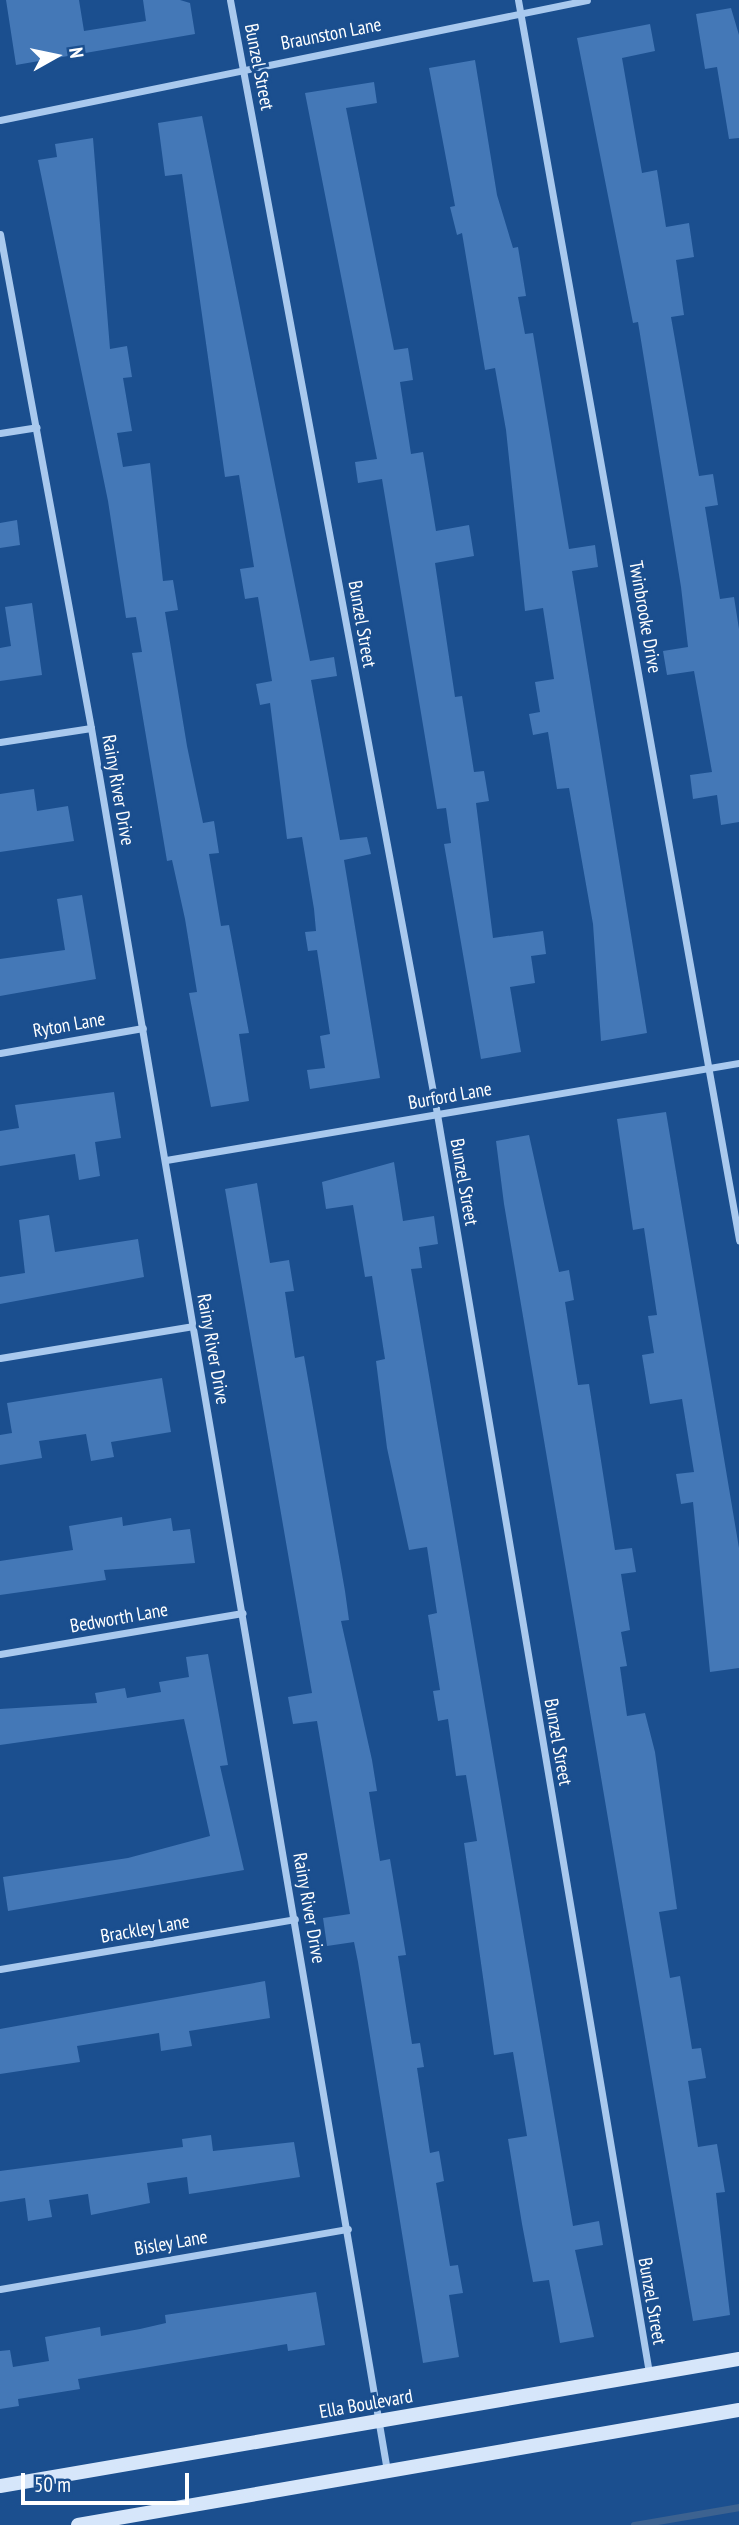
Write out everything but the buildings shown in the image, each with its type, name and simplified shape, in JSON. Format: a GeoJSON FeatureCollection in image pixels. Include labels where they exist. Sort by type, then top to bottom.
{"type":"FeatureCollection","features":[{"type":"Feature","properties":{"kind":"main road","name":"Ella Boulevard"},"geometry":{"type":"LineString","coordinates":[[0,2486],[739,2358]]}},
{"type":"Feature","properties":{"kind":"main road"},"geometry":{"type":"LineString","coordinates":[[78,2525],[739,2410]]}},
{"type":"Feature","properties":{"kind":"street","name":"Bunzel Street"},"geometry":{"type":"LineString","coordinates":[[230,0],[437,1114],[649,2374]]}},
{"type":"Feature","properties":{"kind":"street","name":"Twinbrooke Drive"},"geometry":{"type":"LineString","coordinates":[[518,0],[739,1240]]}},
{"type":"Feature","properties":{"kind":"street","name":"Braunston Lane"},"geometry":{"type":"LineString","coordinates":[[0,120],[243,67],[587,0]]}},
{"type":"Feature","properties":{"kind":"street","name":"Rainy River Drive"},"geometry":{"type":"LineString","coordinates":[[0,234],[92,728],[387,2470]]}},
{"type":"Feature","properties":{"kind":"street"},"geometry":{"type":"LineString","coordinates":[[0,433],[37,428]]}},
{"type":"Feature","properties":{"kind":"street"},"geometry":{"type":"LineString","coordinates":[[0,742],[92,728]]}},
{"type":"Feature","properties":{"kind":"street","name":"Ryton Lane"},"geometry":{"type":"LineString","coordinates":[[0,1053],[143,1028]]}},
{"type":"Feature","properties":{"kind":"street","name":"Burford Lane"},"geometry":{"type":"LineString","coordinates":[[166,1160],[739,1063]]}},
{"type":"Feature","properties":{"kind":"street"},"geometry":{"type":"LineString","coordinates":[[0,1358],[193,1326]]}},
{"type":"Feature","properties":{"kind":"street","name":"Bedworth Lane"},"geometry":{"type":"LineString","coordinates":[[0,1654],[243,1613]]}},
{"type":"Feature","properties":{"kind":"street","name":"Brackley Lane"},"geometry":{"type":"LineString","coordinates":[[0,1969],[295,1919]]}},
{"type":"Feature","properties":{"kind":"street","name":"Bisley Lane"},"geometry":{"type":"LineString","coordinates":[[0,2289],[348,2229]]}},
{"type":"Feature","properties":{"kind":"waterway"},"geometry":{"type":"LineString","coordinates":[[634,2525],[739,2507]]}}]}
